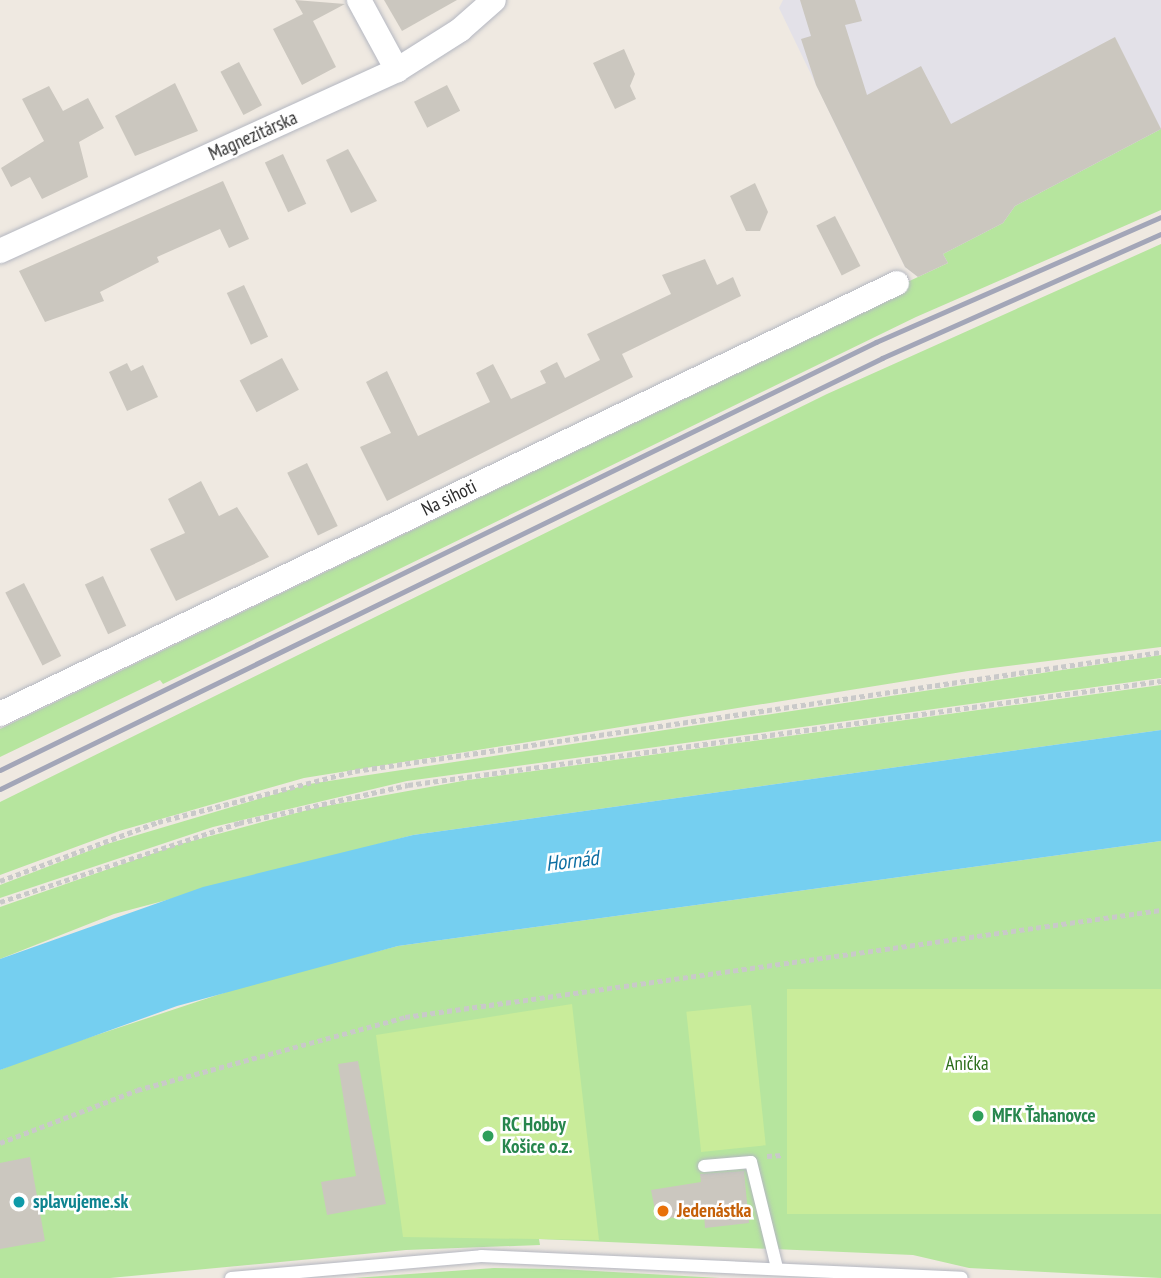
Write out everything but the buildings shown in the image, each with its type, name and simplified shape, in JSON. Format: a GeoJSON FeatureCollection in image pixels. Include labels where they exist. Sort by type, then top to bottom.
{"type":"FeatureCollection","features":[{"type":"Feature","properties":{"kind":"street"},"geometry":{"type":"LineString","coordinates":[[359,0],[397,70]]}},
{"type":"Feature","properties":{"kind":"street","name":"Magnezitárska"},"geometry":{"type":"LineString","coordinates":[[0,251],[397,70],[460,30],[494,0]]}},
{"type":"Feature","properties":{"kind":"street","name":"Na sihoti"},"geometry":{"type":"LineString","coordinates":[[0,714],[897,282]]}},
{"type":"Feature","properties":{"kind":"lane"},"geometry":{"type":"LineString","coordinates":[[704,1166],[751,1162],[777,1268]]}},
{"type":"Feature","properties":{"kind":"lane"},"geometry":{"type":"LineString","coordinates":[[232,1278],[481,1256],[961,1278]]}},
{"type":"Feature","properties":{"kind":"path"},"geometry":{"type":"LineString","coordinates":[[0,881],[158,822],[355,771],[1161,652]]}},
{"type":"Feature","properties":{"kind":"path"},"geometry":{"type":"LineString","coordinates":[[0,902],[239,823],[408,785],[1161,681]]}},
{"type":"Feature","properties":{"kind":"path"},"geometry":{"type":"LineString","coordinates":[[0,1143],[149,1086],[405,1017],[1161,911]]}},
{"type":"Feature","properties":{"kind":"shaded area"},"geometry":{"type":"Polygon","coordinates":[[[783,0],[1161,0],[1161,160],[918,277],[905,267],[850,155],[779,8],[783,0]]]}},
{"type":"Feature","properties":{"kind":"green space"},"geometry":{"type":"Polygon","coordinates":[[[1161,129],[1161,210],[916,317],[163,684],[160,680],[0,757],[0,729],[905,293],[903,284],[948,263],[943,254],[1003,223],[1015,206],[1161,129]]]}},
{"type":"Feature","properties":{"kind":"green space"},"geometry":{"type":"Polygon","coordinates":[[[1161,244],[1161,647],[968,671],[304,778],[119,831],[0,875],[0,802],[827,394],[1161,244]]]}},
{"type":"Feature","properties":{"kind":"green space"},"geometry":{"type":"Polygon","coordinates":[[[1161,655],[1161,678],[407,781],[213,827],[0,898],[0,885],[107,844],[309,784],[1161,655]]]}},
{"type":"Feature","properties":{"kind":"green space"},"geometry":{"type":"Polygon","coordinates":[[[1161,685],[1161,730],[413,835],[114,914],[0,959],[0,907],[177,845],[315,808],[468,780],[1161,685]]]}},
{"type":"Feature","properties":{"kind":"green space","name":"Anička"},"geometry":{"type":"Polygon","coordinates":[[[1161,841],[1161,1278],[969,1268],[913,1255],[539,1239],[540,1245],[406,1250],[110,1278],[0,1278],[0,1070],[33,1056],[257,982],[398,946],[1161,841]]]}},
{"type":"Feature","properties":{"kind":"green space","name":"MFK Ťahanovce"},"geometry":{"type":"Polygon","coordinates":[[[787,989],[1161,989],[1161,1214],[787,1214],[787,989]]]}},
{"type":"Feature","properties":{"kind":"green space","name":"RC Hobby Košice o.z."},"geometry":{"type":"Polygon","coordinates":[[[572,1004],[599,1240],[403,1237],[376,1035],[572,1004]]]}},
{"type":"Feature","properties":{"kind":"green space"},"geometry":{"type":"Polygon","coordinates":[[[751,1005],[766,1145],[701,1152],[686,1012],[751,1005]]]}},
{"type":"Feature","properties":{"kind":"green space"},"geometry":{"type":"Polygon","coordinates":[[[494,1268],[560,1269],[720,1278],[354,1278],[494,1268]]]}},
{"type":"Feature","properties":{"kind":"water","name":"Hornád"},"geometry":{"type":"Polygon","coordinates":[[[1161,730],[1161,841],[398,946],[177,1006],[0,1070],[0,959],[203,887],[413,835],[1161,730]]]}},
{"type":"Feature","properties":{"kind":"railway"},"geometry":{"type":"LineString","coordinates":[[0,770],[876,342],[1161,217]]}},
{"type":"Feature","properties":{"kind":"railway"},"geometry":{"type":"LineString","coordinates":[[0,789],[882,358],[1161,234]]}},
{"type":"Feature","properties":{"kind":"place","name":"MFK Ťahanovce"},"geometry":{"type":"Point","coordinates":[978,1116]}},
{"type":"Feature","properties":{"kind":"place","name":"RC Hobby Košice o.z."},"geometry":{"type":"Point","coordinates":[488,1136]}},
{"type":"Feature","properties":{"kind":"place","name":"splavujeme.sk"},"geometry":{"type":"Point","coordinates":[19,1202]}},
{"type":"Feature","properties":{"kind":"place","name":"Jedenástka"},"geometry":{"type":"Point","coordinates":[663,1211]}}]}
